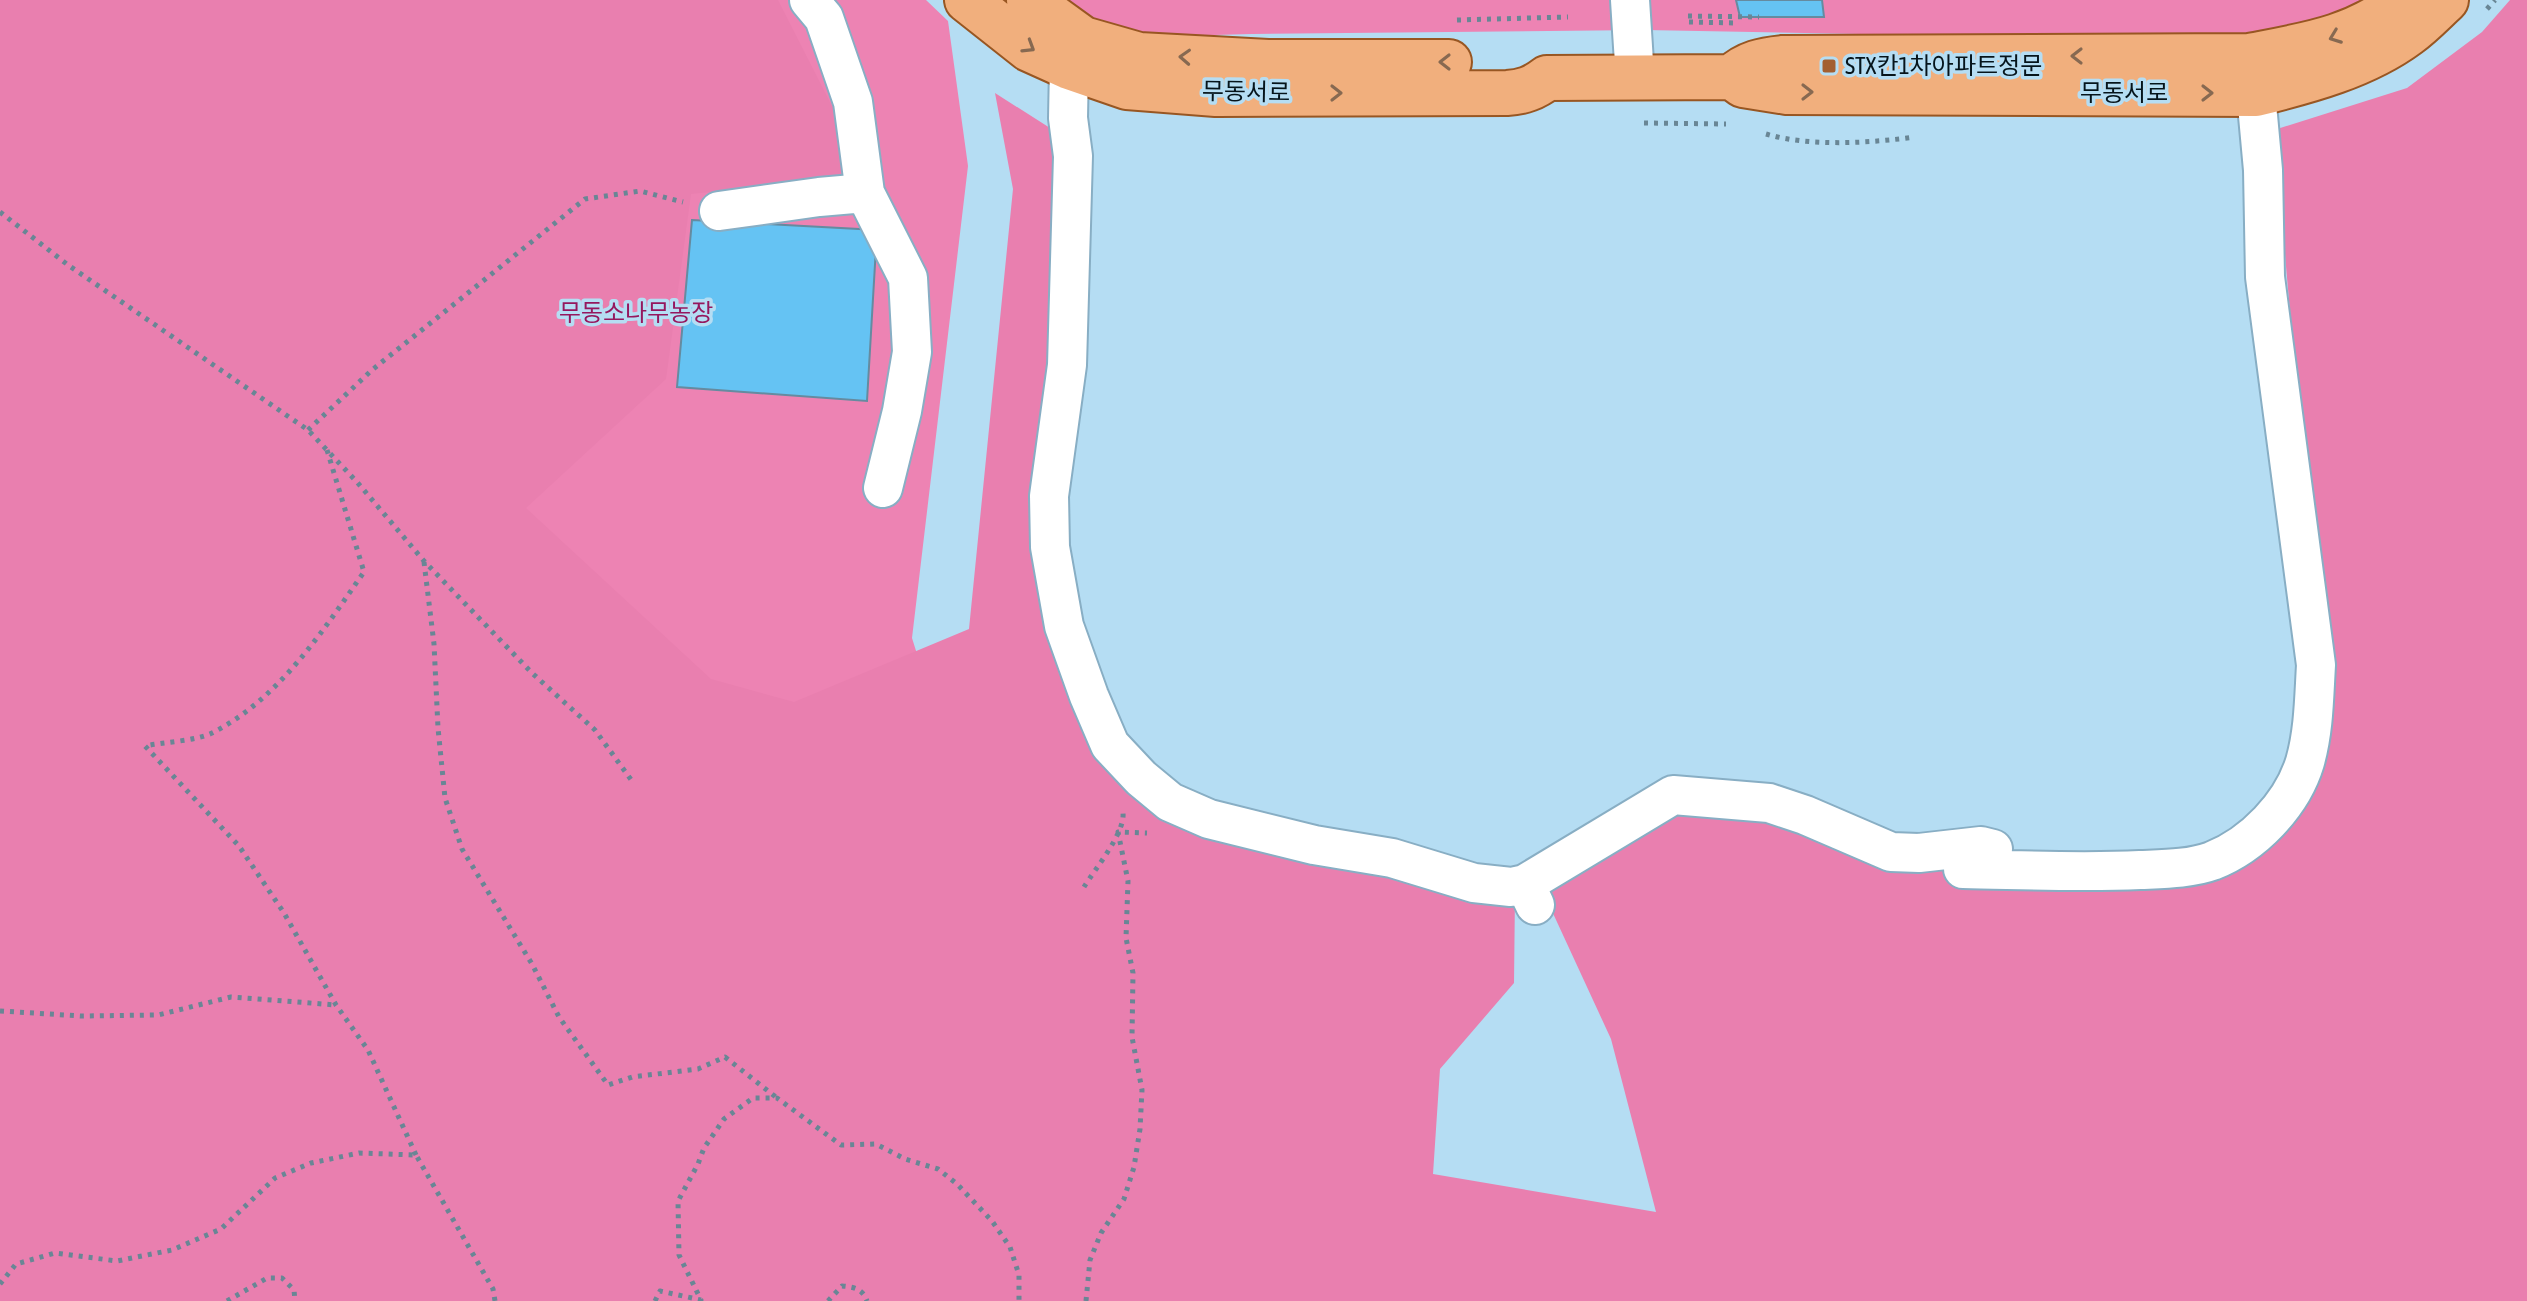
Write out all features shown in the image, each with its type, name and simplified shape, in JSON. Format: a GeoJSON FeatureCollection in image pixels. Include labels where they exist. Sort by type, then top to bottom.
{"type":"FeatureCollection","features":[{"type":"Feature","properties":{"kind":"main road","name":"무동서로"},"geometry":{"type":"LineString","coordinates":[[967,0],[1029,49],[1069,67],[1127,87],[1216,94],[1507,93],[1521,92],[1547,78],[1732,77],[1743,85],[1787,92],[2256,94],[2358,63],[2407,35],[2446,0]]}},
{"type":"Feature","properties":{"kind":"main road","name":"무동서로"},"geometry":{"type":"LineString","coordinates":[[1029,0],[1083,39],[1139,55],[1268,62],[1508,62],[1521,64],[1547,78]]}},
{"type":"Feature","properties":{"kind":"main road","name":"무동서로"},"geometry":{"type":"LineString","coordinates":[[1732,77],[1759,60],[1783,58],[2249,56],[2324,41],[2380,19],[2403,0]]}},
{"type":"Feature","properties":{"kind":"street"},"geometry":{"type":"LineString","coordinates":[[809,0],[824,18],[853,102],[865,193],[908,278],[912,352],[902,411],[883,488]]}},
{"type":"Feature","properties":{"kind":"street"},"geometry":{"type":"LineString","coordinates":[[1630,0],[1635,78]]}},
{"type":"Feature","properties":{"kind":"street"},"geometry":{"type":"LineString","coordinates":[[1069,67],[1068,118],[1073,156],[1067,365],[1049,496],[1050,547],[1064,626],[1089,696],[1110,745],[1141,778],[1170,802],[1209,819],[1314,845],[1392,858],[1474,883],[1511,887],[1530,894],[1673,795],[1769,803],[1891,852],[1991,847],[2030,871]]}},
{"type":"Feature","properties":{"kind":"street"},"geometry":{"type":"LineString","coordinates":[[1963,869],[2099,872],[2170,869],[2211,861],[2253,838],[2285,802],[2304,765],[2313,722],[2316,665],[2265,277],[2263,170],[2256,94]]}},
{"type":"Feature","properties":{"kind":"street"},"geometry":{"type":"LineString","coordinates":[[719,211],[865,193]]}},
{"type":"Feature","properties":{"kind":"path"},"geometry":{"type":"LineString","coordinates":[[1635,123],[1727,124]]}},
{"type":"Feature","properties":{"kind":"path"},"geometry":{"type":"LineString","coordinates":[[1754,130],[1802,140],[1865,141],[1927,136]]}},
{"type":"Feature","properties":{"kind":"path"},"geometry":{"type":"LineString","coordinates":[[308,430],[372,370],[585,199],[640,191],[719,211]]}},
{"type":"Feature","properties":{"kind":"path"},"geometry":{"type":"LineString","coordinates":[[0,212],[68,265],[308,430],[424,561],[532,673],[595,730],[632,781]]}},
{"type":"Feature","properties":{"kind":"path"},"geometry":{"type":"LineString","coordinates":[[327,450],[364,572],[310,650],[253,707],[209,734],[145,746],[239,846],[284,913],[336,1005],[368,1050],[416,1155],[493,1289],[495,1301]]}},
{"type":"Feature","properties":{"kind":"path"},"geometry":{"type":"LineString","coordinates":[[424,561],[434,644],[445,798],[462,849],[532,964],[559,1017],[608,1085],[632,1077],[698,1069],[725,1057],[841,1145],[876,1144],[905,1159],[938,1169],[957,1184],[992,1221],[1010,1247],[1019,1275],[1019,1301]]}},
{"type":"Feature","properties":{"kind":"path"},"geometry":{"type":"LineString","coordinates":[[1084,887],[1124,821],[1122,810]]}},
{"type":"Feature","properties":{"kind":"path"},"geometry":{"type":"LineString","coordinates":[[1086,1301],[1090,1260],[1101,1233],[1124,1199],[1134,1167],[1140,1129],[1142,1090],[1132,1037],[1133,973],[1126,938],[1128,881],[1118,832]]}},
{"type":"Feature","properties":{"kind":"path"},"geometry":{"type":"LineString","coordinates":[[0,1011],[81,1016],[158,1015],[231,997],[336,1005]]}},
{"type":"Feature","properties":{"kind":"path"},"geometry":{"type":"LineString","coordinates":[[655,1301],[660,1291],[701,1300],[679,1255],[678,1201],[704,1148],[724,1119],[753,1098],[777,1098]]}},
{"type":"Feature","properties":{"kind":"path"},"geometry":{"type":"LineString","coordinates":[[0,1284],[16,1264],[55,1253],[117,1261],[172,1250],[221,1229],[275,1178],[311,1163],[359,1153],[416,1155]]}},
{"type":"Feature","properties":{"kind":"path"},"geometry":{"type":"LineString","coordinates":[[227,1301],[267,1278],[282,1278],[294,1290],[295,1301]]}},
{"type":"Feature","properties":{"kind":"path"},"geometry":{"type":"LineString","coordinates":[[828,1301],[842,1286],[855,1287],[865,1294],[867,1301]]}},
{"type":"Feature","properties":{"kind":"green space","name":"무동소나무농장"},"geometry":{"type":"Polygon","coordinates":[[[0,0],[926,0],[948,21],[968,166],[912,638],[931,699],[796,846],[0,0]]]}},
{"type":"Feature","properties":{"kind":"green space"},"geometry":{"type":"Polygon","coordinates":[[[0,0],[778,0],[836,114],[847,178],[691,194],[666,379],[526,508],[711,679],[794,702],[969,629],[1013,189],[995,93],[1061,135],[1041,512],[1141,785],[1515,893],[1514,983],[1440,1069],[1433,1174],[1656,1212],[1611,1039],[1539,883],[1676,802],[1768,809],[1967,874],[2262,839],[2325,709],[2274,130],[2407,88],[2482,32],[2510,0],[2527,0],[2527,1301],[0,1301],[0,0]]]}},
{"type":"Feature","properties":{"kind":"green space"},"geometry":{"type":"Polygon","coordinates":[[[1054,0],[2376,0],[2366,7],[2242,41],[1645,30],[1141,37],[1086,22],[1054,0]]]}},
{"type":"Feature","properties":{"kind":"building"},"geometry":{"type":"Polygon","coordinates":[[[1736,0],[1822,0],[1824,17],[1740,17],[1736,0]]]}},
{"type":"Feature","properties":{"kind":"building"},"geometry":{"type":"Polygon","coordinates":[[[692,220],[877,230],[867,401],[677,387],[692,220]]]}},
{"type":"Feature","properties":{"kind":"place","name":"STX칸1차아파트정문"},"geometry":{"type":"Point","coordinates":[1829,66]}}]}
